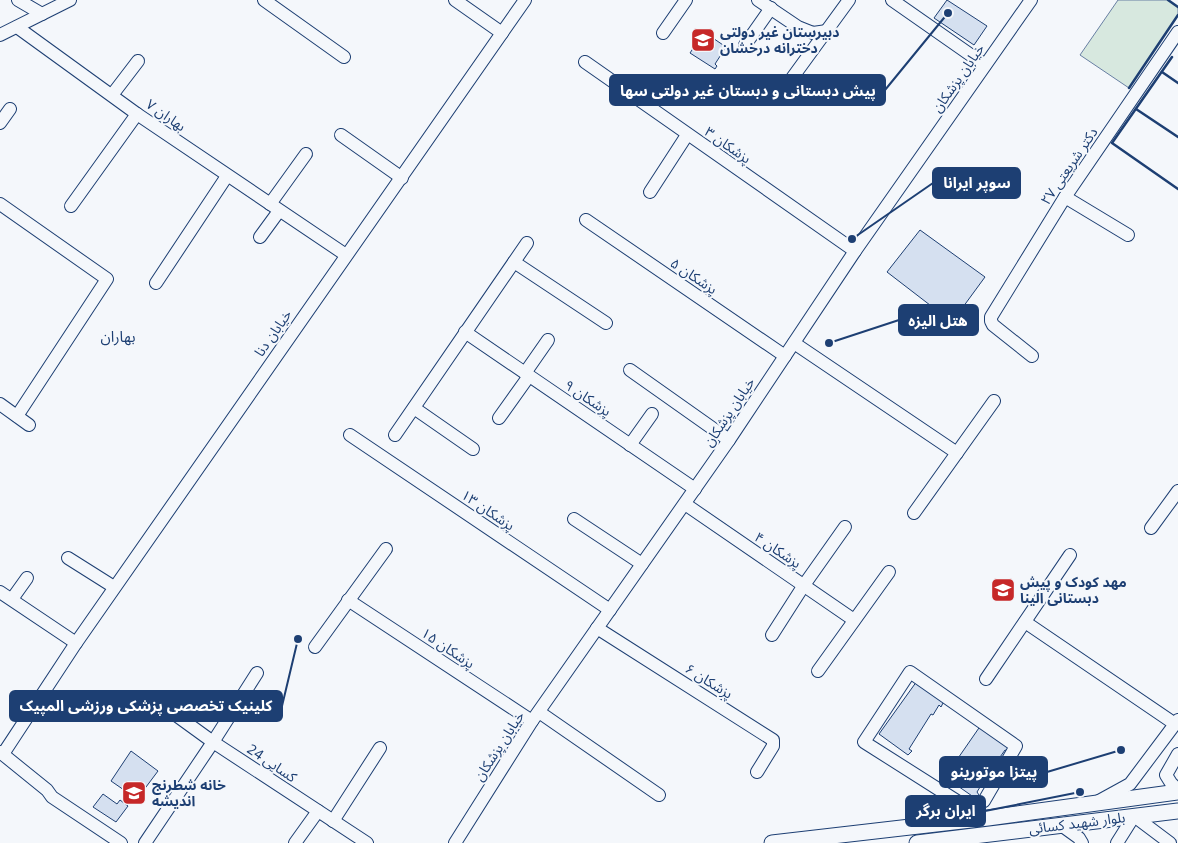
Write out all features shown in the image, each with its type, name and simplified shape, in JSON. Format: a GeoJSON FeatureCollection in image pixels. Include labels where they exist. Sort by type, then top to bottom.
{"type":"FeatureCollection","features":[{"type":"Feature","properties":{"kind":"main road","name":"بلوار شهید کسائی"},"geometry":{"type":"LineString","coordinates":[[779,843],[988,818],[1178,791]]}},
{"type":"Feature","properties":{"kind":"main road","name":"بلوار شهید کسائی"},"geometry":{"type":"LineString","coordinates":[[917,843],[1178,811]]}},
{"type":"Feature","properties":{"kind":"street"},"geometry":{"type":"LineString","coordinates":[[18,0],[42,14]]}},
{"type":"Feature","properties":{"kind":"street"},"geometry":{"type":"LineString","coordinates":[[0,35],[70,0]]}},
{"type":"Feature","properties":{"kind":"street"},"geometry":{"type":"LineString","coordinates":[[264,0],[344,57]]}},
{"type":"Feature","properties":{"kind":"street"},"geometry":{"type":"LineString","coordinates":[[455,0],[502,33]]}},
{"type":"Feature","properties":{"kind":"street","name":"خیابان دنا"},"geometry":{"type":"LineString","coordinates":[[1,753],[114,587],[525,0]]}},
{"type":"Feature","properties":{"kind":"street"},"geometry":{"type":"LineString","coordinates":[[663,33],[686,0]]}},
{"type":"Feature","properties":{"kind":"street"},"geometry":{"type":"LineString","coordinates":[[758,0],[798,27],[813,33],[827,31]]}},
{"type":"Feature","properties":{"kind":"street"},"geometry":{"type":"LineString","coordinates":[[779,96],[849,0]]}},
{"type":"Feature","properties":{"kind":"street"},"geometry":{"type":"LineString","coordinates":[[892,0],[986,65]]}},
{"type":"Feature","properties":{"kind":"street","name":"خیابان پزشکان"},"geometry":{"type":"LineString","coordinates":[[455,843],[535,717],[685,504],[855,251],[1030,0]]}},
{"type":"Feature","properties":{"kind":"street"},"geometry":{"type":"LineString","coordinates":[[745,45],[771,8]]}},
{"type":"Feature","properties":{"kind":"street","name":"۷ بهاران"},"geometry":{"type":"LineString","coordinates":[[17,27],[137,114],[346,255]]}},
{"type":"Feature","properties":{"kind":"street","name":"۲۷ دکتر شریعتی"},"geometry":{"type":"LineString","coordinates":[[1032,356],[991,321],[991,317],[1065,197],[1178,32]]}},
{"type":"Feature","properties":{"kind":"street"},"geometry":{"type":"LineString","coordinates":[[112,95],[138,61]]}},
{"type":"Feature","properties":{"kind":"street","name":"۳ پزشکان"},"geometry":{"type":"LineString","coordinates":[[585,62],[855,251]]}},
{"type":"Feature","properties":{"kind":"street"},"geometry":{"type":"LineString","coordinates":[[0,123],[10,109]]}},
{"type":"Feature","properties":{"kind":"street"},"geometry":{"type":"LineString","coordinates":[[71,206],[137,114]]}},
{"type":"Feature","properties":{"kind":"street"},"geometry":{"type":"LineString","coordinates":[[341,135],[402,178]]}},
{"type":"Feature","properties":{"kind":"street"},"geometry":{"type":"LineString","coordinates":[[650,192],[687,135]]}},
{"type":"Feature","properties":{"kind":"street"},"geometry":{"type":"LineString","coordinates":[[260,237],[274,208],[306,154]]}},
{"type":"Feature","properties":{"kind":"street"},"geometry":{"type":"LineString","coordinates":[[156,283],[227,176]]}},
{"type":"Feature","properties":{"kind":"street"},"geometry":{"type":"LineString","coordinates":[[1065,197],[1128,235]]}},
{"type":"Feature","properties":{"kind":"street"},"geometry":{"type":"LineString","coordinates":[[0,204],[107,279],[17,416]]}},
{"type":"Feature","properties":{"kind":"street","name":"۵ پزشکان"},"geometry":{"type":"LineString","coordinates":[[586,220],[785,356]]}},
{"type":"Feature","properties":{"kind":"street"},"geometry":{"type":"LineString","coordinates":[[395,435],[527,243]]}},
{"type":"Feature","properties":{"kind":"street"},"geometry":{"type":"LineString","coordinates":[[514,262],[606,323]]}},
{"type":"Feature","properties":{"kind":"street","name":"۹ پزشکان"},"geometry":{"type":"LineString","coordinates":[[465,332],[695,489]]}},
{"type":"Feature","properties":{"kind":"street"},"geometry":{"type":"LineString","coordinates":[[499,418],[548,340]]}},
{"type":"Feature","properties":{"kind":"street"},"geometry":{"type":"LineString","coordinates":[[794,343],[958,453]]}},
{"type":"Feature","properties":{"kind":"street"},"geometry":{"type":"LineString","coordinates":[[630,370],[729,440]]}},
{"type":"Feature","properties":{"kind":"street"},"geometry":{"type":"LineString","coordinates":[[914,513],[994,401]]}},
{"type":"Feature","properties":{"kind":"street"},"geometry":{"type":"LineString","coordinates":[[0,404],[29,425]]}},
{"type":"Feature","properties":{"kind":"street"},"geometry":{"type":"LineString","coordinates":[[414,408],[473,449]]}},
{"type":"Feature","properties":{"kind":"street"},"geometry":{"type":"LineString","coordinates":[[630,445],[652,414]]}},
{"type":"Feature","properties":{"kind":"street","name":"۱۳ پزشکان"},"geometry":{"type":"LineString","coordinates":[[350,435],[610,610]]}},
{"type":"Feature","properties":{"kind":"street"},"geometry":{"type":"LineString","coordinates":[[1151,528],[1178,491]]}},
{"type":"Feature","properties":{"kind":"street","name":"۴ پزشکان"},"geometry":{"type":"LineString","coordinates":[[685,504],[854,620]]}},
{"type":"Feature","properties":{"kind":"street"},"geometry":{"type":"LineString","coordinates":[[574,520],[642,564]]}},
{"type":"Feature","properties":{"kind":"street"},"geometry":{"type":"LineString","coordinates":[[772,635],[845,527]]}},
{"type":"Feature","properties":{"kind":"street"},"geometry":{"type":"LineString","coordinates":[[315,647],[386,549]]}},
{"type":"Feature","properties":{"kind":"street"},"geometry":{"type":"LineString","coordinates":[[986,679],[1070,555]]}},
{"type":"Feature","properties":{"kind":"street"},"geometry":{"type":"LineString","coordinates":[[68,558],[114,587]]}},
{"type":"Feature","properties":{"kind":"street"},"geometry":{"type":"LineString","coordinates":[[818,671],[889,572]]}},
{"type":"Feature","properties":{"kind":"street"},"geometry":{"type":"LineString","coordinates":[[12,599],[27,578]]}},
{"type":"Feature","properties":{"kind":"street"},"geometry":{"type":"LineString","coordinates":[[0,592],[76,642]]}},
{"type":"Feature","properties":{"kind":"street","name":"۱۵ پزشکان"},"geometry":{"type":"LineString","coordinates":[[348,600],[659,796]]}},
{"type":"Feature","properties":{"kind":"street"},"geometry":{"type":"LineString","coordinates":[[1025,622],[1176,722],[1130,784],[1098,802]]}},
{"type":"Feature","properties":{"kind":"street","name":"۶ پزشکان"},"geometry":{"type":"LineString","coordinates":[[597,628],[772,740],[774,746],[757,772]]}},
{"type":"Feature","properties":{"kind":"street"},"geometry":{"type":"LineString","coordinates":[[984,801],[968,808],[864,742],[910,672],[1016,746],[984,801],[988,818]]}},
{"type":"Feature","properties":{"kind":"street"},"geometry":{"type":"LineString","coordinates":[[145,843],[214,742],[257,673]]}},
{"type":"Feature","properties":{"kind":"street","name":"کسایی 24"},"geometry":{"type":"LineString","coordinates":[[162,705],[214,742],[367,843]]}},
{"type":"Feature","properties":{"kind":"street"},"geometry":{"type":"LineString","coordinates":[[333,821],[380,748]]}},
{"type":"Feature","properties":{"kind":"street"},"geometry":{"type":"LineString","coordinates":[[1,753],[47,790],[52,797],[121,843]]}},
{"type":"Feature","properties":{"kind":"street"},"geometry":{"type":"LineString","coordinates":[[1178,754],[1166,774],[1178,791]]}},
{"type":"Feature","properties":{"kind":"street"},"geometry":{"type":"LineString","coordinates":[[47,790],[56,792],[131,843]]}},
{"type":"Feature","properties":{"kind":"street"},"geometry":{"type":"LineString","coordinates":[[295,843],[318,811]]}},
{"type":"Feature","properties":{"kind":"street"},"geometry":{"type":"LineString","coordinates":[[1117,843],[1134,816],[1170,843]]}},
{"type":"Feature","properties":{"kind":"street"},"geometry":{"type":"LineString","coordinates":[[1061,825],[1080,838],[1082,843]]}},
{"type":"Feature","properties":{"kind":"shaded area"},"geometry":{"type":"Polygon","coordinates":[[[1118,0],[1168,0],[1178,7],[1178,15],[1129,88],[1080,55],[1118,0]]]}},
{"type":"Feature","properties":{"kind":"building"},"geometry":{"type":"Polygon","coordinates":[[[947,0],[987,26],[974,45],[934,18],[947,0]]]}},
{"type":"Feature","properties":{"kind":"building"},"geometry":{"type":"Polygon","coordinates":[[[704,32],[726,47],[715,64],[717,66],[715,69],[690,53],[704,32]]]}},
{"type":"Feature","properties":{"kind":"building"},"geometry":{"type":"Polygon","coordinates":[[[920,230],[985,277],[952,322],[887,272],[920,230]]]}},
{"type":"Feature","properties":{"kind":"building"},"geometry":{"type":"Polygon","coordinates":[[[917,681],[944,701],[933,715],[931,714],[909,749],[912,751],[908,755],[879,734],[917,681]]]}},
{"type":"Feature","properties":{"kind":"building"},"geometry":{"type":"Polygon","coordinates":[[[981,725],[1010,746],[997,759],[977,792],[979,795],[975,798],[945,777],[981,725]]]}},
{"type":"Feature","properties":{"kind":"building"},"geometry":{"type":"Polygon","coordinates":[[[131,751],[158,771],[137,799],[111,781],[131,751]]]}},
{"type":"Feature","properties":{"kind":"building"},"geometry":{"type":"Polygon","coordinates":[[[103,794],[117,804],[120,800],[128,806],[116,822],[93,807],[103,794]]]}},
{"type":"Feature","properties":{"kind":"wall"},"geometry":{"type":"LineString","coordinates":[[1168,0],[1178,7]]}},
{"type":"Feature","properties":{"kind":"wall"},"geometry":{"type":"LineString","coordinates":[[1129,88],[1178,15]]}},
{"type":"Feature","properties":{"kind":"wall"},"geometry":{"type":"LineString","coordinates":[[1172,57],[1112,143],[1178,189]]}},
{"type":"Feature","properties":{"kind":"wall"},"geometry":{"type":"LineString","coordinates":[[1162,72],[1178,83]]}},
{"type":"Feature","properties":{"kind":"wall"},"geometry":{"type":"LineString","coordinates":[[1136,109],[1178,137]]}},
{"type":"Feature","properties":{"kind":"place","name":"پیش دبستانی و دبستان غیر دولتی سها"},"geometry":{"type":"Point","coordinates":[948,13]}},
{"type":"Feature","properties":{"kind":"place","name":"دبیرستان غیر دولتی دخترانه درخشان"},"geometry":{"type":"Point","coordinates":[703,40]}},
{"type":"Feature","properties":{"kind":"place","name":"سوپر ایرانا"},"geometry":{"type":"Point","coordinates":[852,239]}},
{"type":"Feature","properties":{"kind":"place","name":"هتل الیزه"},"geometry":{"type":"Point","coordinates":[829,343]}},
{"type":"Feature","properties":{"kind":"place","name":"مهد کودک و پیش دبستانی الینا"},"geometry":{"type":"Point","coordinates":[1003,590]}},
{"type":"Feature","properties":{"kind":"place","name":"کلینیک تخصصی پزشکی ورزشی المپیک"},"geometry":{"type":"Point","coordinates":[298,639]}},
{"type":"Feature","properties":{"kind":"place","name":"پیتزا موتورینو"},"geometry":{"type":"Point","coordinates":[1121,750]}},
{"type":"Feature","properties":{"kind":"place","name":"ایران برگر"},"geometry":{"type":"Point","coordinates":[1080,792]}},
{"type":"Feature","properties":{"kind":"place","name":"خانه شطرنج اندیشه"},"geometry":{"type":"Point","coordinates":[134,793]}},
{"type":"Feature","properties":{"kind":"district","name":"بهاران"},"geometry":{"type":"Point","coordinates":[118,337]}}]}
